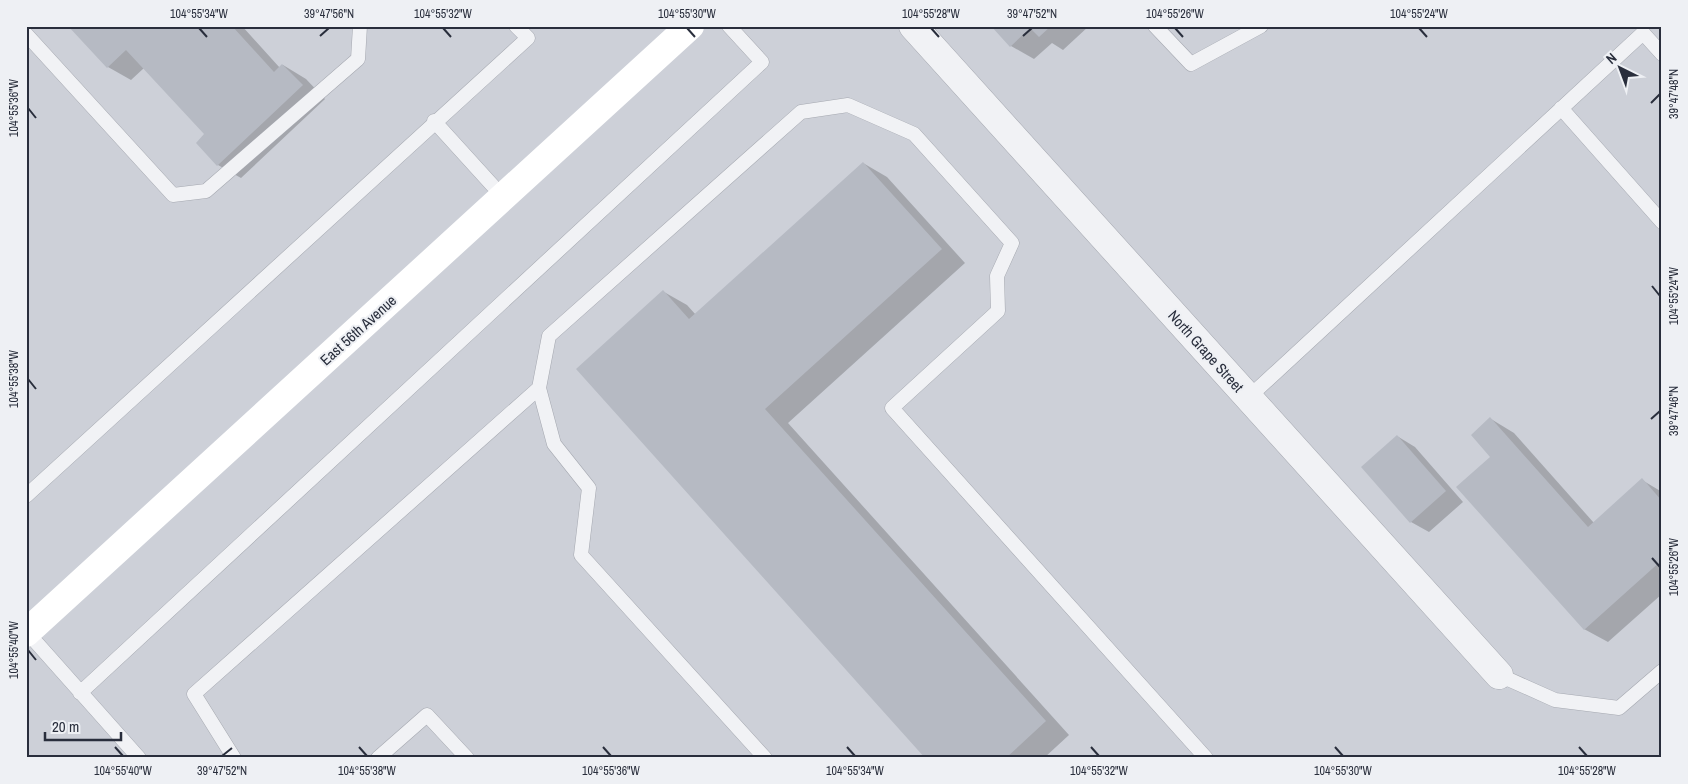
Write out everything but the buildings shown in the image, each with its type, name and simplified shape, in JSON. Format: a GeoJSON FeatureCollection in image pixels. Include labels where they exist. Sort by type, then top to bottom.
{"type":"FeatureCollection","features":[{"type":"Feature","properties":{"kind":"main road","name":"East 56th Avenue"},"geometry":{"type":"LineString","coordinates":[[26,633],[690,26]]}},
{"type":"Feature","properties":{"kind":"street","name":"North Grape Street"},"geometry":{"type":"LineString","coordinates":[[913,26],[1499,675]]}},
{"type":"Feature","properties":{"kind":"lane"},"geometry":{"type":"LineString","coordinates":[[26,34],[173,195],[206,191],[358,59],[360,26]]}},
{"type":"Feature","properties":{"kind":"lane"},"geometry":{"type":"LineString","coordinates":[[26,496],[528,38],[516,26]]}},
{"type":"Feature","properties":{"kind":"lane"},"geometry":{"type":"LineString","coordinates":[[80,693],[762,62],[729,26]]}},
{"type":"Feature","properties":{"kind":"lane"},"geometry":{"type":"LineString","coordinates":[[1156,26],[1191,64],[1261,26]]}},
{"type":"Feature","properties":{"kind":"lane"},"geometry":{"type":"LineString","coordinates":[[1248,398],[1643,33],[1662,54]]}},
{"type":"Feature","properties":{"kind":"lane"},"geometry":{"type":"LineString","coordinates":[[765,758],[581,555],[589,488],[554,444],[539,388],[549,336],[801,112],[848,105],[914,134],[1012,243],[998,276],[998,311],[892,408],[1206,758]]}},
{"type":"Feature","properties":{"kind":"lane"},"geometry":{"type":"LineString","coordinates":[[1562,108],[1662,222]]}},
{"type":"Feature","properties":{"kind":"lane"},"geometry":{"type":"LineString","coordinates":[[434,122],[503,197]]}},
{"type":"Feature","properties":{"kind":"lane"},"geometry":{"type":"LineString","coordinates":[[234,758],[194,694],[539,388]]}},
{"type":"Feature","properties":{"kind":"lane"},"geometry":{"type":"LineString","coordinates":[[26,633],[139,758]]}},
{"type":"Feature","properties":{"kind":"lane"},"geometry":{"type":"LineString","coordinates":[[1499,675],[1555,700],[1619,708],[1662,671]]}},
{"type":"Feature","properties":{"kind":"lane"},"geometry":{"type":"LineString","coordinates":[[378,758],[427,715],[467,758]]}},
{"type":"Feature","properties":{"kind":"shaded area"},"geometry":{"type":"Polygon","coordinates":[[[26,26],[1662,26],[1662,758],[26,758],[26,26]]]}}]}
